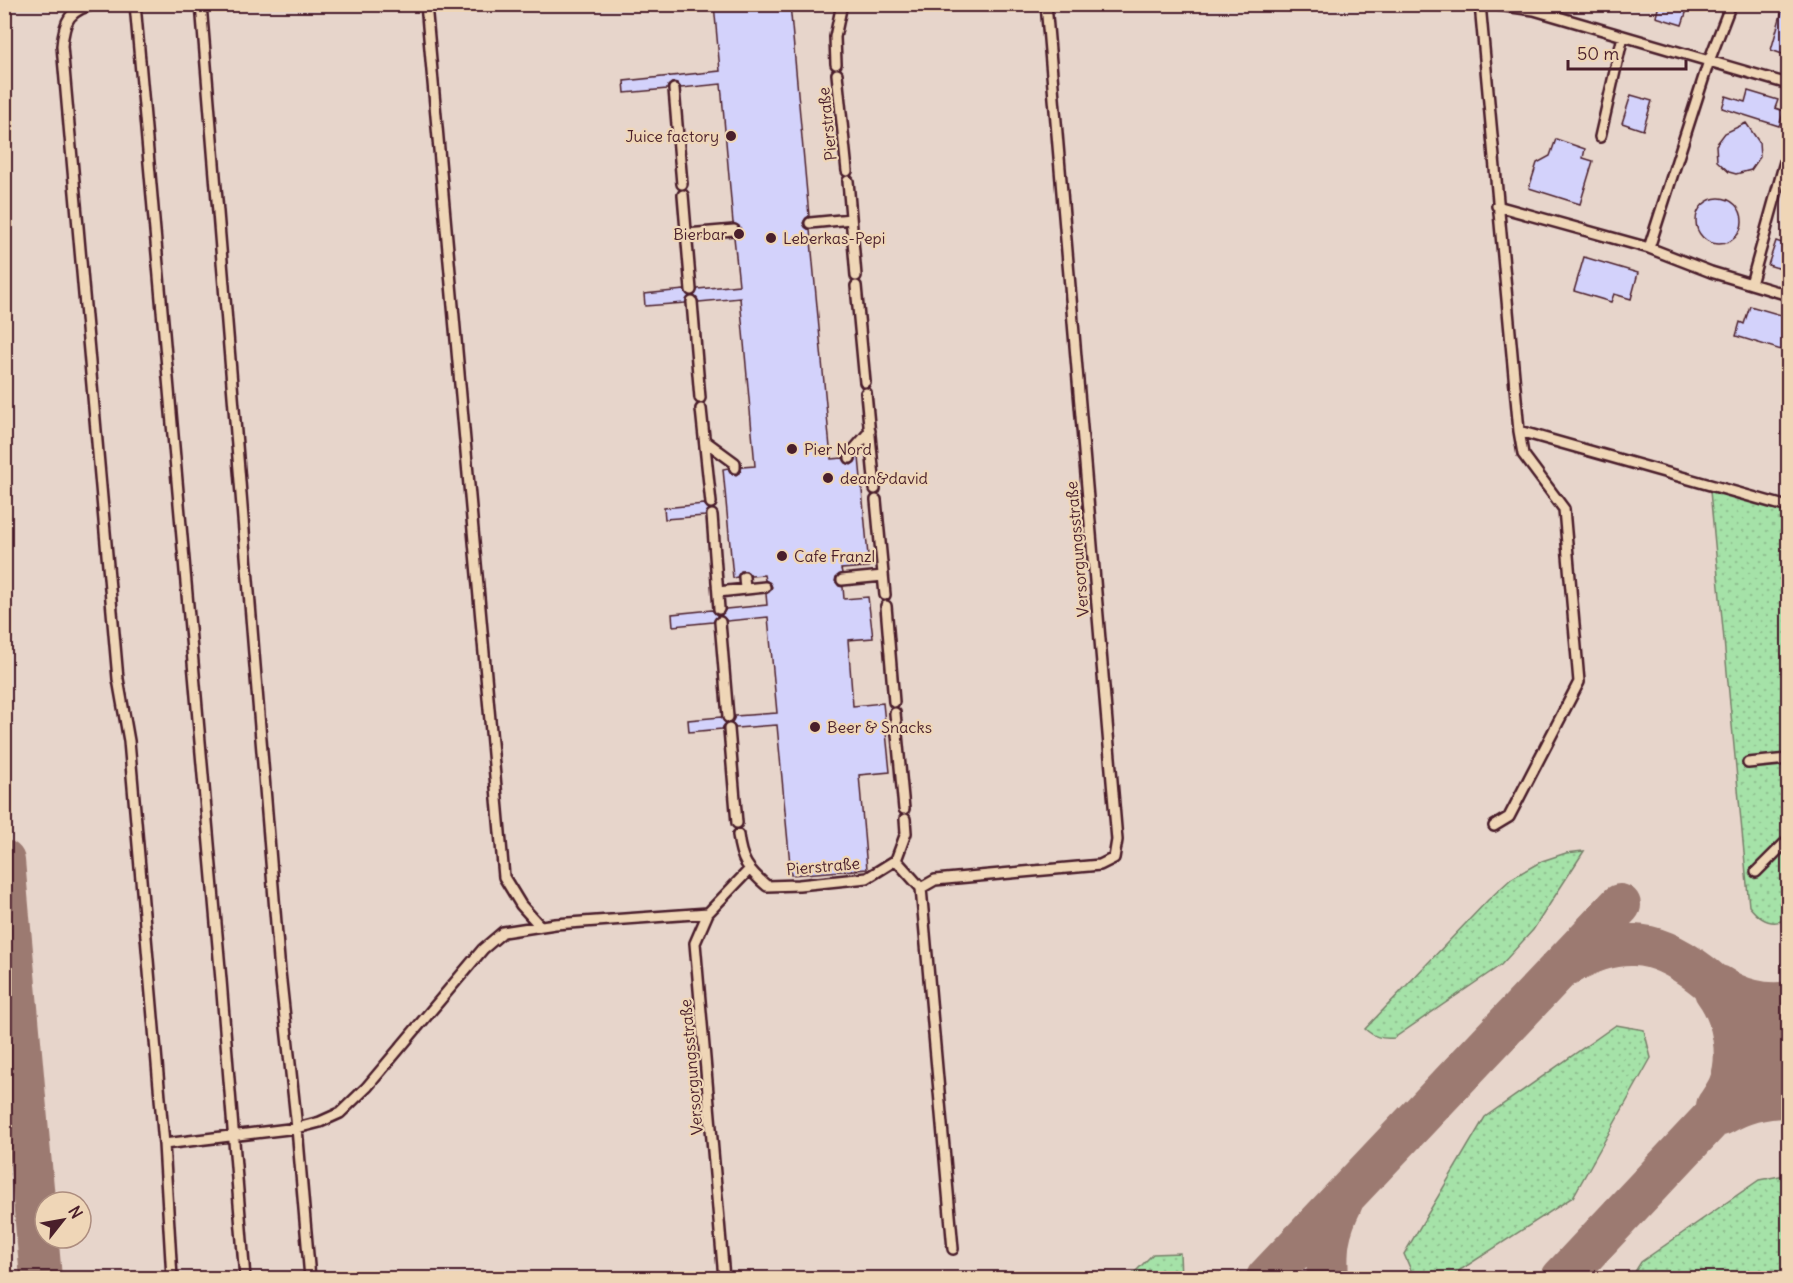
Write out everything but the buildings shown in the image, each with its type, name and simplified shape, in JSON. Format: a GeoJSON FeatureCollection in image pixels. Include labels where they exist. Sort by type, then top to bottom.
{"type":"FeatureCollection","features":[{"type":"Feature","properties":{"kind":"lane"},"geometry":{"type":"LineString","coordinates":[[96,4],[85,6],[71,16],[64,26],[62,46],[118,679],[129,741],[164,1144],[172,1278]]}},
{"type":"Feature","properties":{"kind":"lane"},"geometry":{"type":"LineString","coordinates":[[135,4],[245,1278]]}},
{"type":"Feature","properties":{"kind":"lane"},"geometry":{"type":"LineString","coordinates":[[201,4],[279,960],[310,1278]]}},
{"type":"Feature","properties":{"kind":"lane"},"geometry":{"type":"LineString","coordinates":[[426,4],[504,877],[520,905],[540,926]]}},
{"type":"Feature","properties":{"kind":"lane","name":"Pierstraße"},"geometry":{"type":"LineString","coordinates":[[842,4],[835,37],[847,171]]}},
{"type":"Feature","properties":{"kind":"lane","name":"Versorgungsstraße"},"geometry":{"type":"LineString","coordinates":[[921,888],[935,880],[1100,865],[1114,858],[1117,840],[1046,4]]}},
{"type":"Feature","properties":{"kind":"lane"},"geometry":{"type":"LineString","coordinates":[[1480,4],[1519,431],[1523,454],[1564,509],[1579,682],[1509,817],[1494,826]]}},
{"type":"Feature","properties":{"kind":"lane"},"geometry":{"type":"LineString","coordinates":[[1490,4],[1534,10],[1788,84]]}},
{"type":"Feature","properties":{"kind":"lane"},"geometry":{"type":"LineString","coordinates":[[1650,248],[1709,61],[1731,4]]}},
{"type":"Feature","properties":{"kind":"lane"},"geometry":{"type":"LineString","coordinates":[[1600,137],[1623,36]]}},
{"type":"Feature","properties":{"kind":"lane"},"geometry":{"type":"LineString","coordinates":[[674,88],[682,184]]}},
{"type":"Feature","properties":{"kind":"lane"},"geometry":{"type":"LineString","coordinates":[[1751,284],[1788,151]]}},
{"type":"Feature","properties":{"kind":"lane","name":"Pierstraße"},"geometry":{"type":"LineString","coordinates":[[848,181],[865,382]]}},
{"type":"Feature","properties":{"kind":"lane"},"geometry":{"type":"LineString","coordinates":[[683,195],[691,290]]}},
{"type":"Feature","properties":{"kind":"lane"},"geometry":{"type":"LineString","coordinates":[[1497,206],[1650,248],[1711,272],[1788,295]]}},
{"type":"Feature","properties":{"kind":"lane"},"geometry":{"type":"LineString","coordinates":[[810,223],[851,219]]}},
{"type":"Feature","properties":{"kind":"lane"},"geometry":{"type":"LineString","coordinates":[[687,234],[734,230]]}},
{"type":"Feature","properties":{"kind":"lane"},"geometry":{"type":"LineString","coordinates":[[692,302],[700,398]]}},
{"type":"Feature","properties":{"kind":"lane"},"geometry":{"type":"LineString","coordinates":[[866,393],[875,489]]}},
{"type":"Feature","properties":{"kind":"lane"},"geometry":{"type":"LineString","coordinates":[[701,409],[711,503]]}},
{"type":"Feature","properties":{"kind":"lane"},"geometry":{"type":"LineString","coordinates":[[850,458],[850,454],[870,431]]}},
{"type":"Feature","properties":{"kind":"lane"},"geometry":{"type":"LineString","coordinates":[[1519,431],[1788,507]]}},
{"type":"Feature","properties":{"kind":"lane"},"geometry":{"type":"LineString","coordinates":[[705,441],[735,463],[735,468]]}},
{"type":"Feature","properties":{"kind":"lane"},"geometry":{"type":"LineString","coordinates":[[876,500],[885,595]]}},
{"type":"Feature","properties":{"kind":"lane"},"geometry":{"type":"LineString","coordinates":[[712,515],[719,609]]}},
{"type":"Feature","properties":{"kind":"lane"},"geometry":{"type":"LineString","coordinates":[[861,568],[862,579]]}},
{"type":"Feature","properties":{"kind":"lane"},"geometry":{"type":"LineString","coordinates":[[842,580],[883,576]]}},
{"type":"Feature","properties":{"kind":"lane"},"geometry":{"type":"LineString","coordinates":[[744,577],[745,589]]}},
{"type":"Feature","properties":{"kind":"lane"},"geometry":{"type":"LineString","coordinates":[[718,592],[765,587]]}},
{"type":"Feature","properties":{"kind":"lane"},"geometry":{"type":"LineString","coordinates":[[886,606],[894,702]]}},
{"type":"Feature","properties":{"kind":"lane"},"geometry":{"type":"LineString","coordinates":[[720,622],[728,717]]}},
{"type":"Feature","properties":{"kind":"lane"},"geometry":{"type":"LineString","coordinates":[[895,713],[904,809]]}},
{"type":"Feature","properties":{"kind":"lane"},"geometry":{"type":"LineString","coordinates":[[729,729],[737,823]]}},
{"type":"Feature","properties":{"kind":"lane"},"geometry":{"type":"LineString","coordinates":[[1748,763],[1788,759]]}},
{"type":"Feature","properties":{"kind":"lane"},"geometry":{"type":"LineString","coordinates":[[905,819],[906,833],[896,860],[921,888],[953,1249]]}},
{"type":"Feature","properties":{"kind":"lane"},"geometry":{"type":"LineString","coordinates":[[738,834],[740,851],[748,871]]}},
{"type":"Feature","properties":{"kind":"lane"},"geometry":{"type":"LineString","coordinates":[[1756,872],[1788,840]]}},
{"type":"Feature","properties":{"kind":"lane","name":"Pierstraße"},"geometry":{"type":"LineString","coordinates":[[748,871],[766,886],[799,885],[867,878],[896,860]]}},
{"type":"Feature","properties":{"kind":"lane","name":"Versorgungsstraße"},"geometry":{"type":"LineString","coordinates":[[724,1278],[695,943],[708,913],[748,871]]}},
{"type":"Feature","properties":{"kind":"lane"},"geometry":{"type":"LineString","coordinates":[[164,1144],[297,1128],[320,1122],[340,1113],[360,1094],[483,949],[503,932],[540,926],[708,913]]}},
{"type":"Feature","properties":{"kind":"shaded area"},"geometry":{"type":"Polygon","coordinates":[[[5,5],[1788,5],[1788,1278],[5,1278],[5,5]]]}},
{"type":"Feature","properties":{"kind":"green space"},"geometry":{"type":"Polygon","coordinates":[[[1710,491],[1788,511],[1788,918],[1777,922],[1766,921],[1749,906],[1710,491]]]}},
{"type":"Feature","properties":{"kind":"green space"},"geometry":{"type":"Polygon","coordinates":[[[1584,851],[1533,930],[1501,965],[1394,1038],[1378,1037],[1365,1029],[1488,900],[1512,878],[1542,861],[1566,853],[1584,851]]]}},
{"type":"Feature","properties":{"kind":"green space"},"geometry":{"type":"Polygon","coordinates":[[[1616,1025],[1644,1030],[1651,1058],[1573,1197],[1448,1278],[1414,1277],[1404,1254],[1485,1117],[1616,1025]]]}},
{"type":"Feature","properties":{"kind":"green space"},"geometry":{"type":"Polygon","coordinates":[[[1788,1176],[1788,1278],[1631,1278],[1641,1262],[1759,1180],[1788,1176]]]}},
{"type":"Feature","properties":{"kind":"green space"},"geometry":{"type":"Polygon","coordinates":[[[1180,1253],[1181,1278],[1129,1278],[1153,1254],[1180,1253]]]}},
{"type":"Feature","properties":{"kind":"taxiway"},"geometry":{"type":"LineString","coordinates":[[4,861],[41,1278]]}},
{"type":"Feature","properties":{"kind":"taxiway"},"geometry":{"type":"LineString","coordinates":[[1267,1278],[1620,905]]}},
{"type":"Feature","properties":{"kind":"taxiway"},"geometry":{"type":"LineString","coordinates":[[1568,964],[1591,953],[1616,946],[1634,945],[1655,949],[1697,971],[1737,1006],[1788,1057]]}},
{"type":"Feature","properties":{"kind":"taxiway"},"geometry":{"type":"LineString","coordinates":[[1719,986],[1735,995],[1752,1000],[1770,1003],[1788,1002]]}},
{"type":"Feature","properties":{"kind":"taxiway"},"geometry":{"type":"LineString","coordinates":[[1715,991],[1731,1024],[1735,1050],[1733,1075],[1728,1089],[1717,1106]]}},
{"type":"Feature","properties":{"kind":"taxiway"},"geometry":{"type":"LineString","coordinates":[[1562,1278],[1788,1037]]}},
{"type":"Feature","properties":{"kind":"taxiway"},"geometry":{"type":"LineString","coordinates":[[1721,1115],[1753,1101],[1788,1097]]}},
{"type":"Feature","properties":{"kind":"taxiway"},"geometry":{"type":"LineString","coordinates":[[1328,1278],[1329,1239],[1342,1202]]}},
{"type":"Feature","properties":{"kind":"place","name":"Juice factory"},"geometry":{"type":"Point","coordinates":[731,136]}},
{"type":"Feature","properties":{"kind":"place","name":"Bierbar"},"geometry":{"type":"Point","coordinates":[739,234]}},
{"type":"Feature","properties":{"kind":"place","name":"Leberkas-Pepi"},"geometry":{"type":"Point","coordinates":[771,238]}},
{"type":"Feature","properties":{"kind":"place","name":"Pier Nord"},"geometry":{"type":"Point","coordinates":[792,449]}},
{"type":"Feature","properties":{"kind":"place","name":"dean&david"},"geometry":{"type":"Point","coordinates":[828,478]}},
{"type":"Feature","properties":{"kind":"place","name":"Cafe Franzl"},"geometry":{"type":"Point","coordinates":[782,556]}},
{"type":"Feature","properties":{"kind":"place","name":"Beer & Snacks"},"geometry":{"type":"Point","coordinates":[815,727]}}]}
